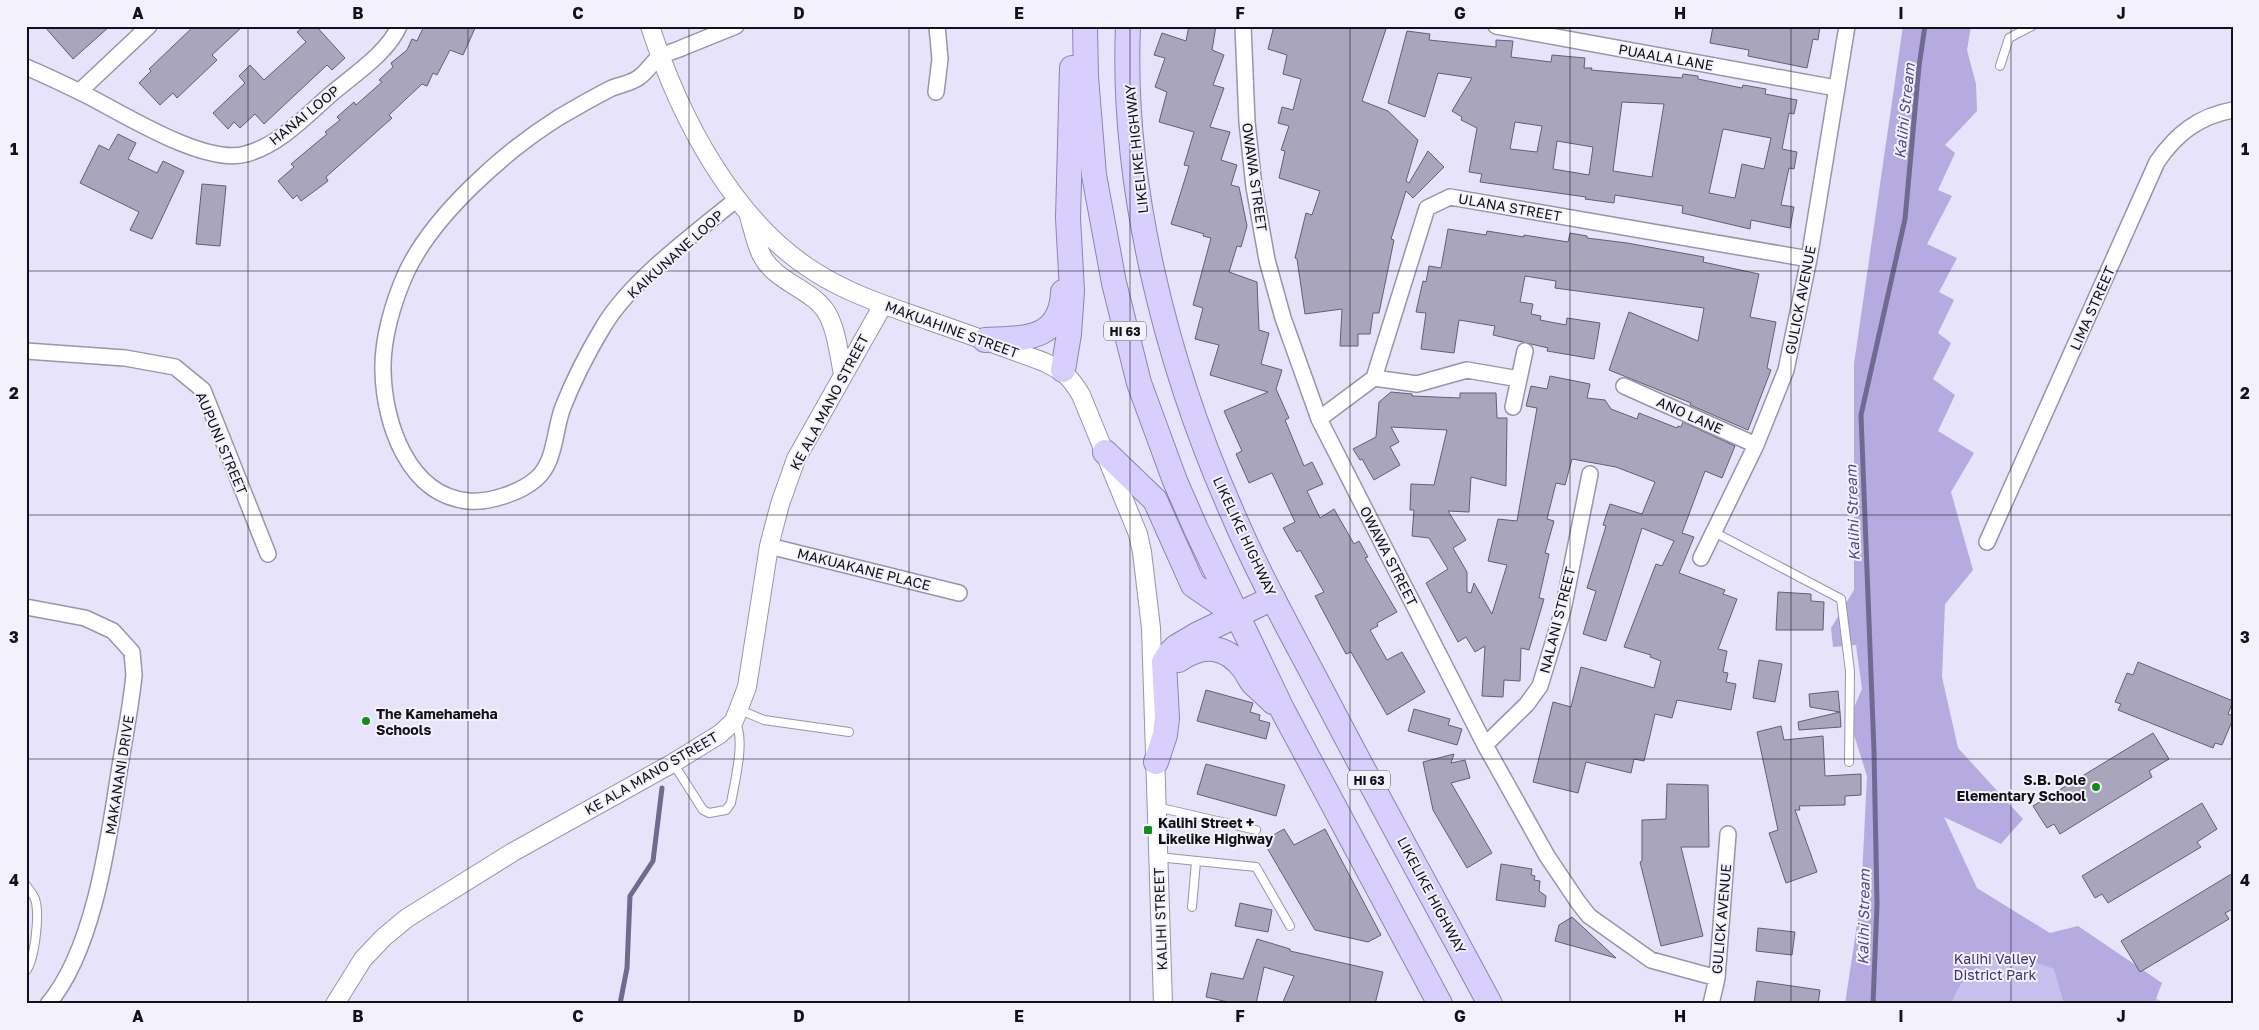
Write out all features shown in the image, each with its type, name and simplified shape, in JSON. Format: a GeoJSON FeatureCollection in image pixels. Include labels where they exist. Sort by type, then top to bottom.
{"type":"FeatureCollection","features":[{"type":"Feature","properties":{"kind":"highway"},"geometry":{"type":"LineString","coordinates":[[1063,370],[1069,334],[1072,291],[1068,218],[1074,26]]}},
{"type":"Feature","properties":{"kind":"highway","name":"HI 63"},"geometry":{"type":"LineString","coordinates":[[1085,26],[1087,97],[1094,175],[1126,337],[1139,383],[1175,481],[1283,711],[1440,1004]]}},
{"type":"Feature","properties":{"kind":"highway","name":"LIKELIKE HIGHWAY"},"geometry":{"type":"LineString","coordinates":[[1128,26],[1129,92],[1133,151],[1140,204],[1160,305],[1190,410],[1231,511],[1273,598],[1490,1004]]}},
{"type":"Feature","properties":{"kind":"highway"},"geometry":{"type":"LineString","coordinates":[[985,340],[1029,338],[1043,332],[1056,320],[1062,302],[1064,238],[1068,218]]}},
{"type":"Feature","properties":{"kind":"highway"},"geometry":{"type":"LineString","coordinates":[[1105,452],[1154,500],[1193,585],[1239,616]]}},
{"type":"Feature","properties":{"kind":"highway"},"geometry":{"type":"LineString","coordinates":[[1167,718],[1164,662],[1170,654],[1186,641],[1273,598]]}},
{"type":"Feature","properties":{"kind":"highway"},"geometry":{"type":"LineString","coordinates":[[1156,762],[1165,735],[1179,661],[1200,648],[1218,650],[1235,660],[1251,681],[1283,711]]}},
{"type":"Feature","properties":{"kind":"street"},"geometry":{"type":"LineString","coordinates":[[80,91],[149,26]]}},
{"type":"Feature","properties":{"kind":"street","name":"HANAI LOOP"},"geometry":{"type":"LineString","coordinates":[[26,67],[80,91],[182,144],[225,156],[245,155],[263,148],[282,136],[386,47],[399,26]]}},
{"type":"Feature","properties":{"kind":"street","name":"MAKUAHINE STREET"},"geometry":{"type":"LineString","coordinates":[[650,26],[660,57],[698,140],[742,205],[773,237],[806,266],[841,287],[883,305],[985,340],[1063,370]]}},
{"type":"Feature","properties":{"kind":"street"},"geometry":{"type":"LineString","coordinates":[[660,57],[736,26]]}},
{"type":"Feature","properties":{"kind":"street"},"geometry":{"type":"LineString","coordinates":[[936,92],[940,59],[937,26]]}},
{"type":"Feature","properties":{"kind":"street","name":"OWAWA STREET"},"geometry":{"type":"LineString","coordinates":[[1243,26],[1247,122],[1254,187],[1267,260],[1282,318],[1319,419],[1485,745],[1547,856],[1589,916],[1651,960],[1718,978]]}},
{"type":"Feature","properties":{"kind":"street","name":"PUAALA LANE"},"geometry":{"type":"LineString","coordinates":[[1496,26],[1836,88]]}},
{"type":"Feature","properties":{"kind":"street","name":"GULICK AVENUE"},"geometry":{"type":"LineString","coordinates":[[1701,558],[1756,445],[1786,370],[1809,259],[1847,26]]}},
{"type":"Feature","properties":{"kind":"street","name":"KAIKUNANE LOOP"},"geometry":{"type":"LineString","coordinates":[[660,57],[638,78],[611,89],[556,119],[476,182],[442,219],[406,273],[388,327],[383,370],[385,393],[397,440],[416,473],[435,490],[462,500],[477,502],[491,500],[535,480],[550,459],[557,422],[563,407],[579,370],[605,324],[626,298],[653,271],[742,205]]}},
{"type":"Feature","properties":{"kind":"street","name":"LIMA STREET"},"geometry":{"type":"LineString","coordinates":[[1988,542],[2157,162],[2183,130],[2211,116],[2233,110]]}},
{"type":"Feature","properties":{"kind":"street","name":"ULANA STREET"},"geometry":{"type":"LineString","coordinates":[[1374,378],[1427,208],[1450,197],[1809,259]]}},
{"type":"Feature","properties":{"kind":"street"},"geometry":{"type":"LineString","coordinates":[[742,205],[762,257],[770,266],[816,300],[827,313],[834,328],[843,374]]}},
{"type":"Feature","properties":{"kind":"street","name":"KE ALA MANO STREET"},"geometry":{"type":"LineString","coordinates":[[335,1004],[363,959],[384,937],[407,918],[512,852],[672,763],[720,734],[737,715],[748,687],[769,546],[780,504],[796,459],[883,305]]}},
{"type":"Feature","properties":{"kind":"street","name":"AUPUNI STREET"},"geometry":{"type":"LineString","coordinates":[[26,351],[124,358],[175,368],[203,390],[268,554]]}},
{"type":"Feature","properties":{"kind":"street"},"geometry":{"type":"LineString","coordinates":[[1514,407],[1525,351]]}},
{"type":"Feature","properties":{"kind":"street"},"geometry":{"type":"LineString","coordinates":[[1063,370],[1073,381],[1081,395],[1105,452]]}},
{"type":"Feature","properties":{"kind":"street"},"geometry":{"type":"LineString","coordinates":[[1319,419],[1374,378],[1417,384],[1467,370],[1519,379]]}},
{"type":"Feature","properties":{"kind":"street","name":"ANO LANE"},"geometry":{"type":"LineString","coordinates":[[1624,386],[1756,445]]}},
{"type":"Feature","properties":{"kind":"street","name":"KALIHI STREET"},"geometry":{"type":"LineString","coordinates":[[1105,452],[1132,517],[1142,552],[1151,628],[1162,1004]]}},
{"type":"Feature","properties":{"kind":"street","name":"NALANI STREET"},"geometry":{"type":"LineString","coordinates":[[1485,745],[1522,710],[1540,686],[1563,610],[1590,474]]}},
{"type":"Feature","properties":{"kind":"street","name":"MAKUAKANE PLACE"},"geometry":{"type":"LineString","coordinates":[[769,546],[959,593]]}},
{"type":"Feature","properties":{"kind":"street","name":"MAKANANI DRIVE"},"geometry":{"type":"LineString","coordinates":[[26,607],[85,618],[113,631],[132,652],[134,675],[104,865],[86,931],[71,966],[48,1004]]}},
{"type":"Feature","properties":{"kind":"street","name":"GULICK AVENUE"},"geometry":{"type":"LineString","coordinates":[[1710,1004],[1718,978],[1728,834]]}},
{"type":"Feature","properties":{"kind":"lane"},"geometry":{"type":"LineString","coordinates":[[2000,66],[2009,38],[2032,26]]}},
{"type":"Feature","properties":{"kind":"lane"},"geometry":{"type":"LineString","coordinates":[[1714,532],[1841,599],[1850,671],[1849,762]]}},
{"type":"Feature","properties":{"kind":"lane"},"geometry":{"type":"LineString","coordinates":[[672,763],[704,810],[709,813],[726,810],[731,803],[739,748],[737,715],[849,732]]}},
{"type":"Feature","properties":{"kind":"lane"},"geometry":{"type":"LineString","coordinates":[[1157,807],[1256,830]]}},
{"type":"Feature","properties":{"kind":"lane"},"geometry":{"type":"LineString","coordinates":[[1158,857],[1256,868],[1290,926]]}},
{"type":"Feature","properties":{"kind":"lane"},"geometry":{"type":"LineString","coordinates":[[1192,907],[1196,862]]}},
{"type":"Feature","properties":{"kind":"lane"},"geometry":{"type":"LineString","coordinates":[[26,885],[35,900],[36,931],[30,966],[26,971]]}},
{"type":"Feature","properties":{"kind":"green space","name":"Kalihi Valley District Park"},"geometry":{"type":"Polygon","coordinates":[[[1962,910],[2168,1004],[1952,1004],[1962,910]]]}},
{"type":"Feature","properties":{"kind":"shaded area"},"geometry":{"type":"Polygon","coordinates":[[[1903,26],[1971,26],[1967,50],[1976,84],[1977,111],[1945,145],[1955,153],[1938,190],[1952,196],[1927,244],[1957,258],[1939,292],[1954,300],[1938,333],[1951,343],[1933,379],[1955,395],[1938,431],[1974,453],[1951,492],[1973,570],[1945,604],[1942,677],[1958,748],[2023,819],[2001,844],[1944,817],[1977,888],[2050,933],[2078,926],[2162,983],[2154,1004],[2064,1004],[2054,969],[2008,953],[1981,967],[1966,978],[1955,994],[1952,1004],[1845,1004],[1861,898],[1867,776],[1849,719],[1862,689],[1856,645],[1833,647],[1831,628],[1854,590],[1854,364],[1903,26]]]}},
{"type":"Feature","properties":{"kind":"building"},"geometry":{"type":"Polygon","coordinates":[[[44,26],[110,26],[73,59],[44,26]]]}},
{"type":"Feature","properties":{"kind":"building"},"geometry":{"type":"Polygon","coordinates":[[[194,26],[243,26],[212,55],[217,60],[177,98],[173,93],[160,105],[139,83],[151,71],[149,69],[194,26]]]}},
{"type":"Feature","properties":{"kind":"building"},"geometry":{"type":"Polygon","coordinates":[[[304,26],[316,26],[345,58],[332,70],[327,65],[264,124],[255,114],[240,128],[234,122],[228,129],[213,113],[245,83],[239,76],[250,65],[264,80],[306,42],[297,32],[304,26]]]}},
{"type":"Feature","properties":{"kind":"building"},"geometry":{"type":"Polygon","coordinates":[[[424,26],[476,26],[463,55],[450,50],[437,75],[433,73],[427,86],[422,84],[389,115],[392,118],[326,177],[328,181],[301,201],[297,195],[293,199],[278,181],[294,167],[291,164],[327,134],[325,132],[340,120],[337,117],[354,102],[356,105],[382,82],[379,80],[393,67],[391,63],[407,50],[412,39],[417,41],[424,26]]]}},
{"type":"Feature","properties":{"kind":"building"},"geometry":{"type":"Polygon","coordinates":[[[1189,26],[1216,26],[1212,50],[1224,55],[1213,85],[1224,88],[1210,127],[1230,132],[1221,160],[1237,165],[1231,185],[1239,187],[1247,226],[1241,247],[1237,246],[1229,272],[1257,282],[1259,330],[1269,333],[1261,364],[1282,370],[1276,389],[1289,418],[1285,420],[1304,466],[1312,462],[1323,484],[1307,491],[1320,518],[1334,509],[1354,544],[1359,541],[1368,557],[1365,558],[1397,612],[1377,623],[1378,626],[1370,630],[1387,660],[1402,652],[1425,692],[1387,715],[1351,652],[1346,654],[1315,596],[1324,592],[1300,550],[1297,552],[1283,528],[1295,522],[1272,473],[1249,483],[1236,454],[1242,451],[1224,411],[1268,392],[1210,375],[1219,345],[1195,339],[1203,308],[1193,305],[1211,238],[1171,224],[1189,166],[1184,165],[1194,132],[1159,122],[1167,92],[1155,87],[1165,58],[1154,55],[1162,33],[1186,41],[1189,26]]]}},
{"type":"Feature","properties":{"kind":"building"},"geometry":{"type":"Polygon","coordinates":[[[1274,26],[1375,26],[1386,29],[1362,101],[1388,111],[1418,140],[1406,181],[1409,183],[1428,151],[1444,167],[1413,198],[1406,191],[1391,239],[1394,240],[1379,313],[1373,313],[1370,334],[1358,334],[1358,346],[1340,346],[1342,309],[1305,314],[1297,259],[1295,258],[1306,213],[1312,215],[1320,191],[1279,178],[1285,151],[1281,150],[1289,126],[1278,123],[1282,107],[1293,110],[1301,79],[1283,74],[1287,55],[1268,49],[1274,26]]]}},
{"type":"Feature","properties":{"kind":"building"},"geometry":{"type":"Polygon","coordinates":[[[1713,26],[1820,26],[1818,40],[1813,39],[1807,68],[1748,56],[1749,50],[1710,43],[1713,26]]]}},
{"type":"Feature","properties":{"kind":"building"},"geometry":{"type":"Polygon","coordinates":[[[1407,31],[1430,34],[1429,40],[1496,47],[1496,40],[1513,41],[1511,57],[1551,62],[1552,55],[1585,58],[1584,68],[1592,68],[1591,70],[1682,78],[1683,74],[1698,76],[1698,79],[1742,88],[1743,85],[1766,89],[1765,94],[1797,100],[1794,114],[1789,113],[1782,149],[1797,152],[1794,169],[1789,168],[1781,205],[1794,207],[1790,228],[1751,220],[1750,229],[1682,213],[1683,206],[1615,195],[1614,203],[1585,199],[1586,197],[1480,182],[1482,174],[1469,172],[1477,128],[1461,120],[1462,117],[1452,111],[1472,78],[1438,73],[1425,117],[1388,103],[1407,31]],[[1622,102],[1613,171],[1652,177],[1664,104],[1622,102]],[[1515,122],[1510,149],[1537,152],[1542,126],[1515,122]],[[1723,129],[1709,193],[1735,198],[1742,164],[1764,169],[1771,138],[1723,129]],[[1557,141],[1553,169],[1589,175],[1593,147],[1557,141]]]}},
{"type":"Feature","properties":{"kind":"building"},"geometry":{"type":"Polygon","coordinates":[[[118,134],[136,143],[128,159],[157,173],[163,161],[184,171],[152,239],[130,230],[139,212],[80,183],[99,145],[109,150],[118,134]]]}},
{"type":"Feature","properties":{"kind":"building"},"geometry":{"type":"Polygon","coordinates":[[[202,184],[226,186],[220,246],[196,244],[202,184]]]}},
{"type":"Feature","properties":{"kind":"building"},"geometry":{"type":"Polygon","coordinates":[[[1448,229],[1486,235],[1487,231],[1524,237],[1524,235],[1568,242],[1570,233],[1587,236],[1587,238],[1704,257],[1703,262],[1759,274],[1750,317],[1776,322],[1767,368],[1771,370],[1748,430],[1690,405],[1691,403],[1609,370],[1629,312],[1698,341],[1704,308],[1555,288],[1556,281],[1525,276],[1520,302],[1533,304],[1531,314],[1541,316],[1540,320],[1566,325],[1567,318],[1600,323],[1594,359],[1547,351],[1548,348],[1493,335],[1495,326],[1459,320],[1454,353],[1421,349],[1426,313],[1416,312],[1423,281],[1426,282],[1429,266],[1441,268],[1448,229]]]}},
{"type":"Feature","properties":{"kind":"building"},"geometry":{"type":"Polygon","coordinates":[[[1550,376],[1590,384],[1587,398],[1605,400],[1611,409],[1637,419],[1639,413],[1677,428],[1678,426],[1681,427],[1683,422],[1735,446],[1722,478],[1705,471],[1682,533],[1694,537],[1679,573],[1725,590],[1723,594],[1737,599],[1718,649],[1727,651],[1723,672],[1728,673],[1726,682],[1736,684],[1731,710],[1677,700],[1672,718],[1655,714],[1644,761],[1634,759],[1631,773],[1586,762],[1578,793],[1533,782],[1553,702],[1571,707],[1581,667],[1654,688],[1661,661],[1650,657],[1651,655],[1624,647],[1656,564],[1662,566],[1674,541],[1642,528],[1606,641],[1583,634],[1596,591],[1587,588],[1606,526],[1603,525],[1610,504],[1642,514],[1655,482],[1616,467],[1572,459],[1565,485],[1556,483],[1547,519],[1554,521],[1545,553],[1549,554],[1539,598],[1544,599],[1529,650],[1521,648],[1520,681],[1504,680],[1503,697],[1482,696],[1485,646],[1475,652],[1466,637],[1458,642],[1426,583],[1448,569],[1429,538],[1412,536],[1414,510],[1410,510],[1411,484],[1434,485],[1447,430],[1391,427],[1399,442],[1390,447],[1400,465],[1374,480],[1362,459],[1360,460],[1353,449],[1376,437],[1379,402],[1391,392],[1412,394],[1412,396],[1460,398],[1460,393],[1496,393],[1497,418],[1507,418],[1506,486],[1471,477],[1469,512],[1448,511],[1466,540],[1453,548],[1467,572],[1467,592],[1471,593],[1474,583],[1492,614],[1507,565],[1488,561],[1498,519],[1517,521],[1537,408],[1526,406],[1531,386],[1547,389],[1550,376]]]}},
{"type":"Feature","properties":{"kind":"building"},"geometry":{"type":"Polygon","coordinates":[[[1778,592],[1811,594],[1811,601],[1824,602],[1823,630],[1776,630],[1778,592]]]}},
{"type":"Feature","properties":{"kind":"building"},"geometry":{"type":"Polygon","coordinates":[[[1759,660],[1782,664],[1775,702],[1753,698],[1759,660]]]}},
{"type":"Feature","properties":{"kind":"building"},"geometry":{"type":"Polygon","coordinates":[[[2138,662],[2233,701],[2228,714],[2233,716],[2233,719],[2222,745],[2215,743],[2213,748],[2118,710],[2121,704],[2115,702],[2127,673],[2133,675],[2138,662]]]}},
{"type":"Feature","properties":{"kind":"building"},"geometry":{"type":"Polygon","coordinates":[[[1206,690],[1253,703],[1250,712],[1260,715],[1259,720],[1270,723],[1266,739],[1197,721],[1206,690]]]}},
{"type":"Feature","properties":{"kind":"building"},"geometry":{"type":"Polygon","coordinates":[[[1838,691],[1840,712],[1810,707],[1809,694],[1838,691]]]}},
{"type":"Feature","properties":{"kind":"building"},"geometry":{"type":"Polygon","coordinates":[[[1414,709],[1450,719],[1448,725],[1462,729],[1457,745],[1408,731],[1414,709]]]}},
{"type":"Feature","properties":{"kind":"building"},"geometry":{"type":"Polygon","coordinates":[[[1840,712],[1841,727],[1799,730],[1798,722],[1840,712]]]}},
{"type":"Feature","properties":{"kind":"building"},"geometry":{"type":"Polygon","coordinates":[[[1781,726],[1784,740],[1823,736],[1825,776],[1861,774],[1861,795],[1845,796],[1845,805],[1799,806],[1800,810],[1795,810],[1817,872],[1786,883],[1769,833],[1778,830],[1757,732],[1781,726]]]}},
{"type":"Feature","properties":{"kind":"building"},"geometry":{"type":"Polygon","coordinates":[[[2153,733],[2169,759],[2149,771],[2152,777],[2060,834],[2054,824],[2047,828],[2033,806],[2153,733]]]}},
{"type":"Feature","properties":{"kind":"building"},"geometry":{"type":"Polygon","coordinates":[[[1454,754],[1451,763],[1465,760],[1470,778],[1451,783],[1492,853],[1467,868],[1433,810],[1423,762],[1454,754]]]}},
{"type":"Feature","properties":{"kind":"building"},"geometry":{"type":"Polygon","coordinates":[[[1206,764],[1285,785],[1276,816],[1197,794],[1206,764]]]}},
{"type":"Feature","properties":{"kind":"building"},"geometry":{"type":"Polygon","coordinates":[[[1667,784],[1708,785],[1709,847],[1681,847],[1703,936],[1661,946],[1640,862],[1642,861],[1642,820],[1666,819],[1667,784]]]}},
{"type":"Feature","properties":{"kind":"building"},"geometry":{"type":"Polygon","coordinates":[[[2202,803],[2217,829],[2197,842],[2201,847],[2108,903],[2102,894],[2095,898],[2082,876],[2202,803]]]}},
{"type":"Feature","properties":{"kind":"building"},"geometry":{"type":"Polygon","coordinates":[[[1284,829],[1294,845],[1325,829],[1381,935],[1368,942],[1315,930],[1263,841],[1284,829]]]}},
{"type":"Feature","properties":{"kind":"building"},"geometry":{"type":"Polygon","coordinates":[[[1501,864],[1532,869],[1531,875],[1535,876],[1534,880],[1540,881],[1539,891],[1546,896],[1545,907],[1496,900],[1501,864]]]}},
{"type":"Feature","properties":{"kind":"building"},"geometry":{"type":"Polygon","coordinates":[[[2233,873],[2233,909],[2225,913],[2229,919],[2140,972],[2121,941],[2233,873]]]}},
{"type":"Feature","properties":{"kind":"building"},"geometry":{"type":"Polygon","coordinates":[[[1240,903],[1272,910],[1268,932],[1235,926],[1240,903]]]}},
{"type":"Feature","properties":{"kind":"building"},"geometry":{"type":"Polygon","coordinates":[[[1572,917],[1616,958],[1555,941],[1559,925],[1572,917]]]}},
{"type":"Feature","properties":{"kind":"building"},"geometry":{"type":"Polygon","coordinates":[[[1758,928],[1795,932],[1792,955],[1756,951],[1758,928]]]}},
{"type":"Feature","properties":{"kind":"building"},"geometry":{"type":"Polygon","coordinates":[[[1257,939],[1290,949],[1290,951],[1383,972],[1375,1004],[1282,1004],[1294,976],[1264,967],[1256,1004],[1237,1004],[1206,997],[1211,973],[1243,979],[1257,939]]]}},
{"type":"Feature","properties":{"kind":"building"},"geometry":{"type":"Polygon","coordinates":[[[1757,981],[1820,990],[1818,1004],[1754,1004],[1757,981]]]}},
{"type":"Feature","properties":{"kind":"waterway","name":"Kalihi Stream"},"geometry":{"type":"LineString","coordinates":[[1873,1004],[1877,904],[1874,751],[1861,415],[1905,219],[1919,66],[1925,26]]}},
{"type":"Feature","properties":{"kind":"waterway"},"geometry":{"type":"LineString","coordinates":[[620,1004],[627,968],[630,896],[653,861],[662,788]]}},
{"type":"Feature","properties":{"kind":"place","name":"The Kamehameha Schools"},"geometry":{"type":"Point","coordinates":[366,721]}},
{"type":"Feature","properties":{"kind":"place","name":"S.B. Dole Elementary School"},"geometry":{"type":"Point","coordinates":[2096,787]}},
{"type":"Feature","properties":{"kind":"place","name":"Kalihi Street + Likelike Highway"},"geometry":{"type":"Point","coordinates":[1148,830]}}]}
